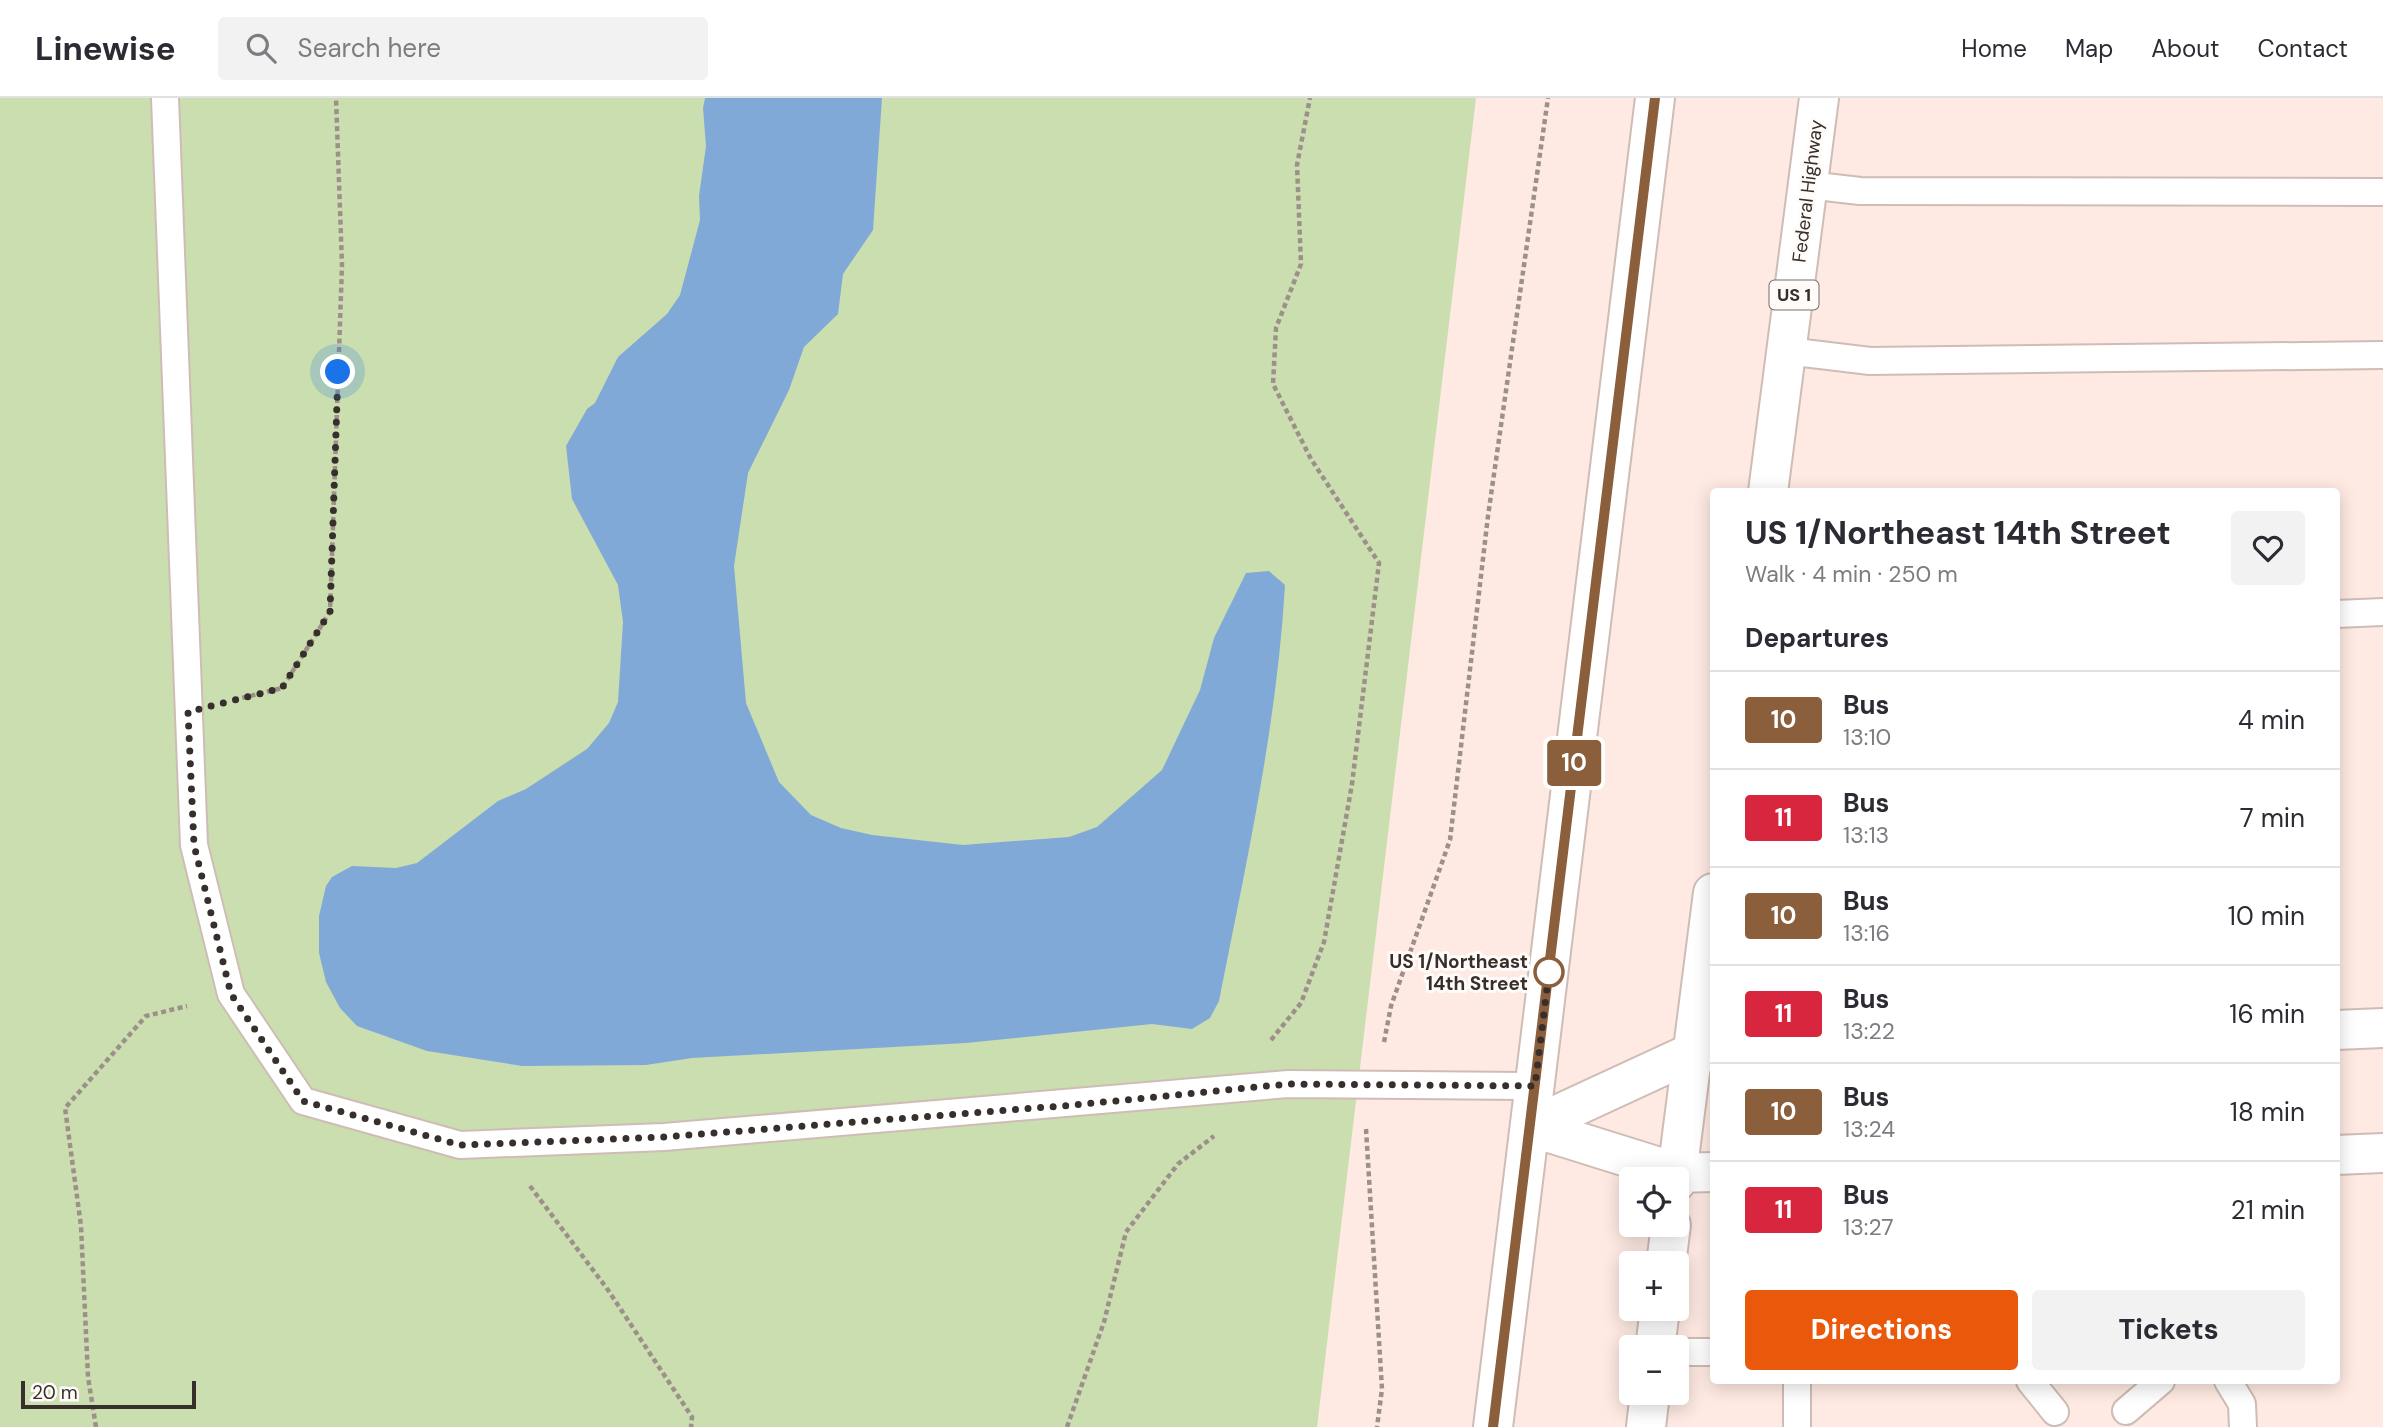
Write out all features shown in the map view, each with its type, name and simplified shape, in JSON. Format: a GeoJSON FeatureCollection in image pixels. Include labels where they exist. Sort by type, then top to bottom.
{"type":"FeatureCollection","features":[{"type":"Feature","properties":{"kind":"main road"},"geometry":{"type":"LineString","coordinates":[[1493,1427],[1656,98]]}},
{"type":"Feature","properties":{"kind":"main road","name":"Federal Highway"},"geometry":{"type":"LineString","coordinates":[[1769,488],[1819,98]]}},
{"type":"Feature","properties":{"kind":"main road"},"geometry":{"type":"LineString","coordinates":[[1689,1176],[1702,1053],[1710,937]]}},
{"type":"Feature","properties":{"kind":"main road"},"geometry":{"type":"LineString","coordinates":[[2340,1030],[2383,1028]]}},
{"type":"Feature","properties":{"kind":"main road"},"geometry":{"type":"LineString","coordinates":[[1531,1127],[1702,1053]]}},
{"type":"Feature","properties":{"kind":"main road"},"geometry":{"type":"LineString","coordinates":[[1531,1127],[1660,1167]]}},
{"type":"Feature","properties":{"kind":"main road"},"geometry":{"type":"LineString","coordinates":[[2340,1155],[2383,1153]]}},
{"type":"Feature","properties":{"kind":"main road"},"geometry":{"type":"LineString","coordinates":[[1646,1427],[1649,1405]]}},
{"type":"Feature","properties":{"kind":"lane"},"geometry":{"type":"LineString","coordinates":[[165,98],[194,845],[231,994],[303,1101],[460,1145],[664,1137],[1288,1084],[1535,1086]]}},
{"type":"Feature","properties":{"kind":"lane"},"geometry":{"type":"LineString","coordinates":[[1808,185],[1860,191],[2383,192]]}},
{"type":"Feature","properties":{"kind":"lane"},"geometry":{"type":"LineString","coordinates":[[1787,351],[1870,361],[2383,355]]}},
{"type":"Feature","properties":{"kind":"lane"},"geometry":{"type":"LineString","coordinates":[[2340,614],[2383,612]]}},
{"type":"Feature","properties":{"kind":"lane"},"geometry":{"type":"LineString","coordinates":[[1689,1352],[1710,1352]]}},
{"type":"Feature","properties":{"kind":"lane"},"geometry":{"type":"LineString","coordinates":[[1797,1384],[1797,1427]]}},
{"type":"Feature","properties":{"kind":"lane"},"geometry":{"type":"LineString","coordinates":[[2032,1384],[2055,1412]]}},
{"type":"Feature","properties":{"kind":"lane"},"geometry":{"type":"LineString","coordinates":[[2126,1411],[2158,1384]]}},
{"type":"Feature","properties":{"kind":"lane"},"geometry":{"type":"LineString","coordinates":[[2230,1384],[2242,1404],[2243,1427]]}},
{"type":"Feature","properties":{"kind":"path"},"geometry":{"type":"LineString","coordinates":[[188,712],[282,688],[330,612],[342,265],[337,98]]}},
{"type":"Feature","properties":{"kind":"path"},"geometry":{"type":"LineString","coordinates":[[1067,1427],[1104,1322],[1126,1231],[1178,1164],[1216,1135],[1230,1090],[1301,1003],[1325,942],[1352,784],[1379,563],[1311,459],[1273,384],[1276,328],[1301,264],[1297,165],[1310,98]]}},
{"type":"Feature","properties":{"kind":"path"},"geometry":{"type":"LineString","coordinates":[[1377,1427],[1382,1389],[1366,1128],[1391,1006],[1450,840],[1488,516],[1548,98]]}},
{"type":"Feature","properties":{"kind":"path"},"geometry":{"type":"LineString","coordinates":[[96,1427],[88,1377],[80,1226],[65,1108],[146,1016],[231,994]]}},
{"type":"Feature","properties":{"kind":"path"},"geometry":{"type":"LineString","coordinates":[[498,1143],[608,1290],[692,1417],[691,1427]]}},
{"type":"Feature","properties":{"kind":"green space"},"geometry":{"type":"Polygon","coordinates":[[[0,98],[1476,98],[1317,1427],[0,1427],[0,98]]]}},
{"type":"Feature","properties":{"kind":"water"},"geometry":{"type":"Polygon","coordinates":[[[705,98],[882,98],[873,230],[843,274],[838,314],[804,347],[789,390],[748,473],[734,566],[746,703],[779,782],[811,815],[841,828],[872,835],[963,845],[1069,837],[1097,827],[1162,770],[1200,690],[1214,638],[1246,573],[1269,571],[1285,585],[1268,742],[1219,1001],[1210,1018],[1192,1029],[1152,1024],[966,1043],[692,1058],[646,1065],[522,1066],[427,1051],[357,1026],[340,1008],[326,982],[319,953],[319,916],[326,886],[332,877],[352,866],[396,868],[417,863],[498,801],[526,789],[587,749],[609,723],[618,702],[623,622],[618,585],[572,499],[566,446],[587,409],[595,403],[618,357],[667,314],[680,295],[700,220],[699,196],[706,146],[703,108],[705,98]]]}},
{"type":"Feature","properties":{"kind":"bus line","name":"10"},"geometry":{"type":"LineString","coordinates":[[1493,1427],[1655,98]]}},
{"type":"Feature","properties":{"kind":"place","name":"US 1/Northeast 14th Street"},"geometry":{"type":"Point","coordinates":[1549,972]}},
{"type":"Feature","properties":{"kind":"route"},"geometry":{"type":"LineString","coordinates":[[338,372],[330,612],[282,688],[188,712],[194,845],[231,994],[303,1101],[460,1145],[664,1137],[1074,1105],[1288,1084],[1535,1086],[1549,972]]}}]}
